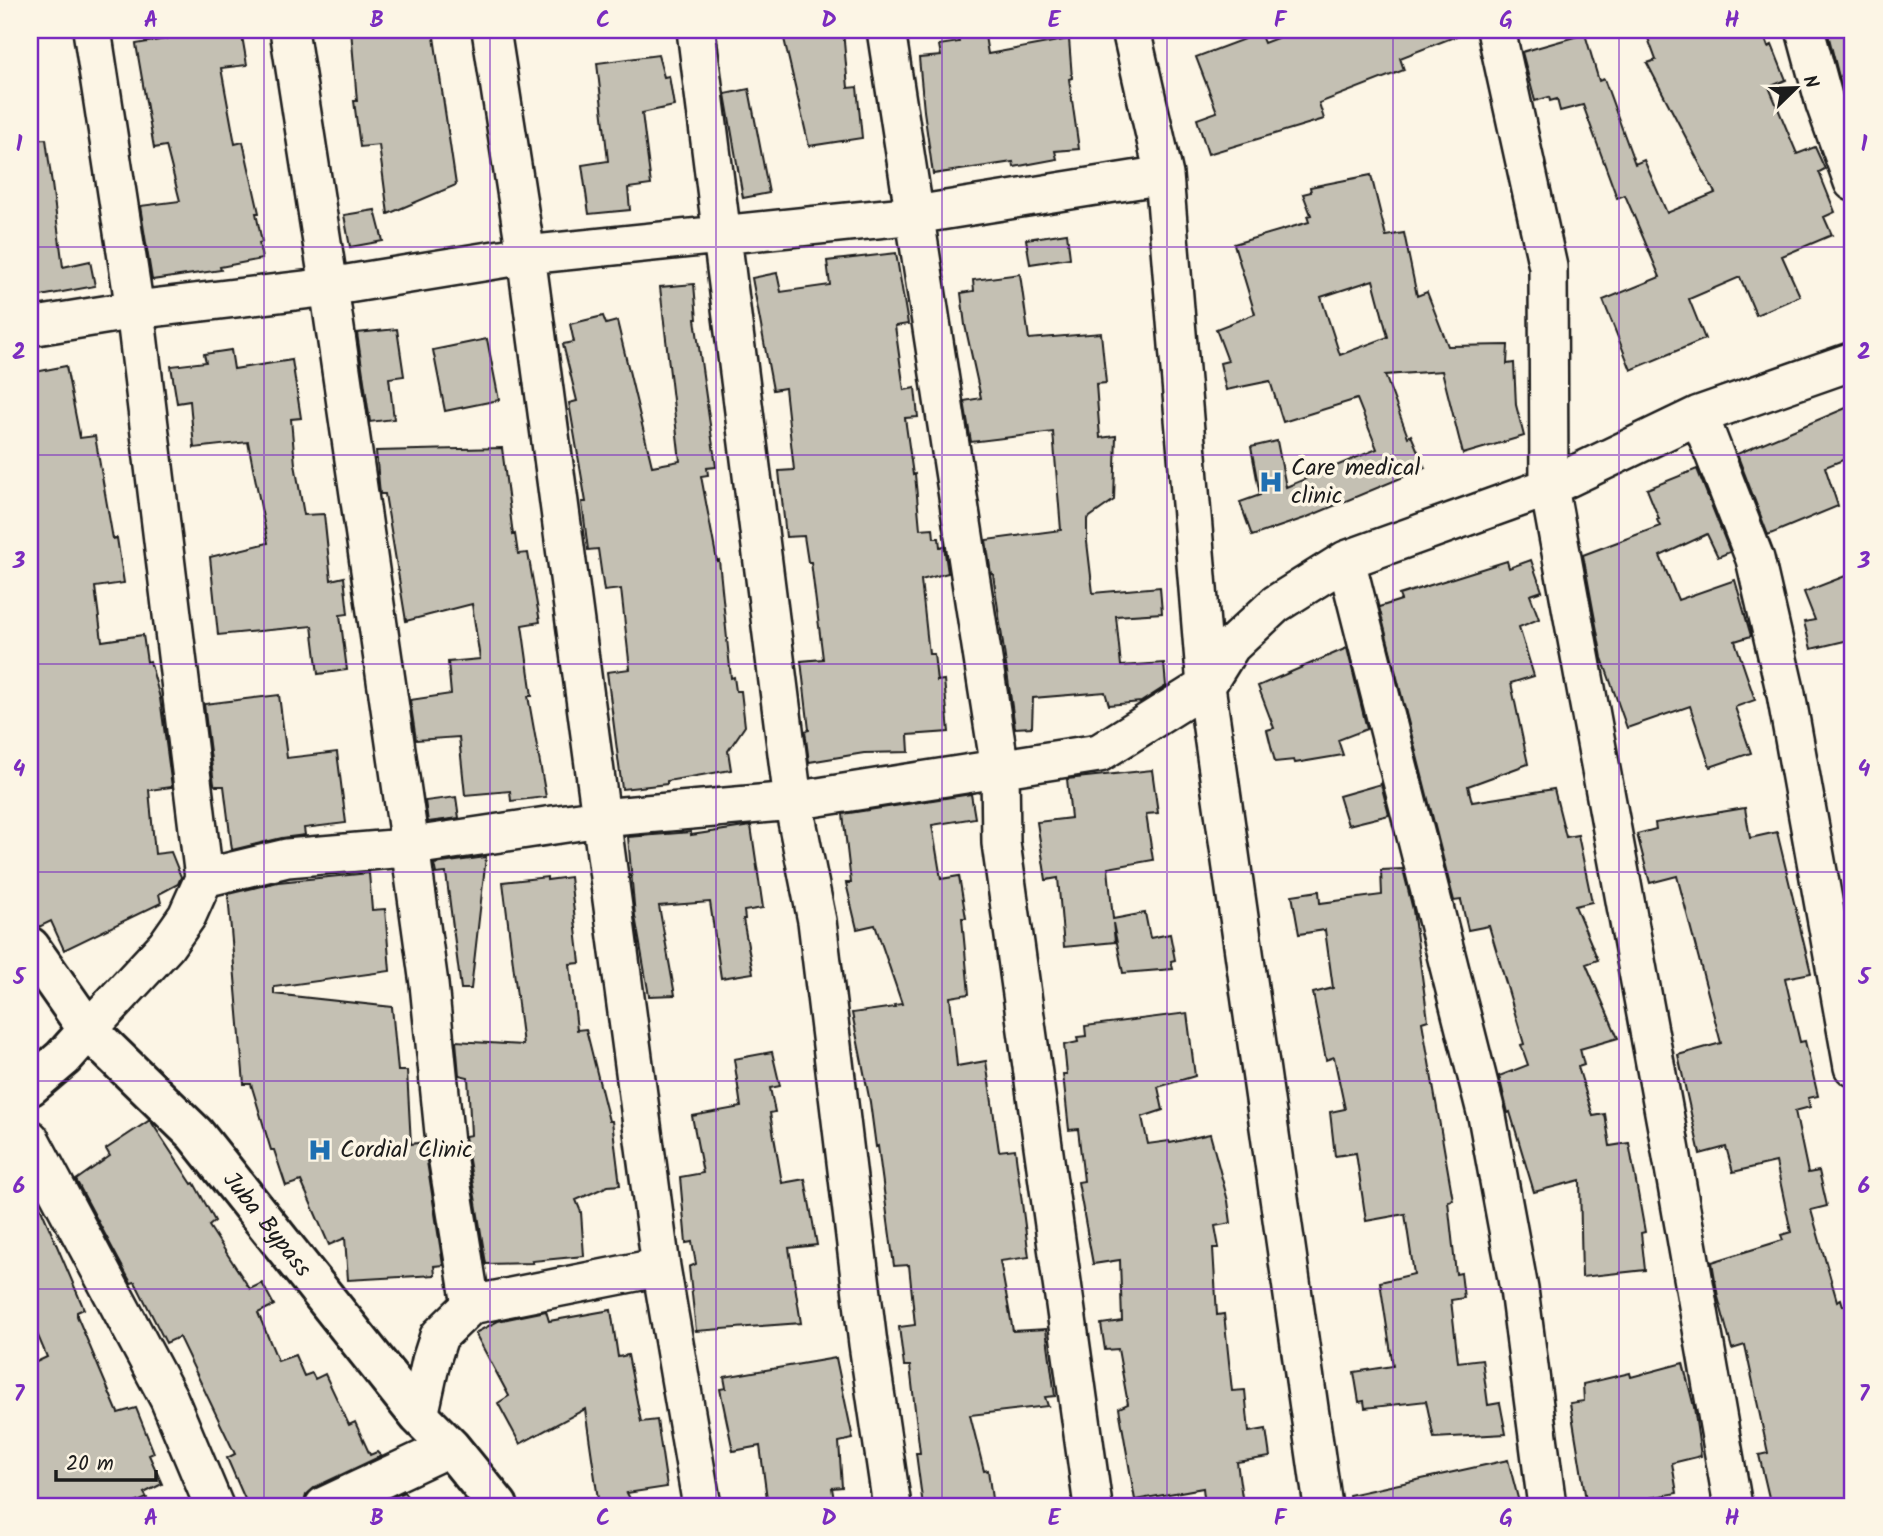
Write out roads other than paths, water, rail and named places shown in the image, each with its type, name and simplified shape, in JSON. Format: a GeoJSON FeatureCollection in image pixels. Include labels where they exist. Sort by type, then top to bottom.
{"type":"FeatureCollection","features":[{"type":"Feature","properties":{"kind":"main road","name":"Juba Bypass"},"geometry":{"type":"LineString","coordinates":[[30,947],[88,1030],[195,1134],[419,1416],[450,1447],[498,1506]]}},
{"type":"Feature","properties":{"kind":"main road"},"geometry":{"type":"LineString","coordinates":[[30,1086],[63,1058],[88,1030]]}},
{"type":"Feature","properties":{"kind":"street"},"geometry":{"type":"LineString","coordinates":[[88,1030],[166,946],[187,916],[204,878],[135,310],[92,30]]}},
{"type":"Feature","properties":{"kind":"street"},"geometry":{"type":"LineString","coordinates":[[289,30],[410,846],[429,984],[445,1143],[471,1305]]}},
{"type":"Feature","properties":{"kind":"street"},"geometry":{"type":"LineString","coordinates":[[491,30],[526,255],[661,1267],[702,1506]]}},
{"type":"Feature","properties":{"kind":"street"},"geometry":{"type":"LineString","coordinates":[[696,30],[793,802],[817,921],[868,1344],[892,1506]]}},
{"type":"Feature","properties":{"kind":"street"},"geometry":{"type":"LineString","coordinates":[[886,30],[1000,769],[1000,843],[1093,1506]]}},
{"type":"Feature","properties":{"kind":"street"},"geometry":{"type":"LineString","coordinates":[[1131,30],[1164,175],[1206,685],[1323,1506]]}},
{"type":"Feature","properties":{"kind":"street"},"geometry":{"type":"LineString","coordinates":[[1496,30],[1548,267],[1549,487],[1668,1134],[1733,1506]]}},
{"type":"Feature","properties":{"kind":"street"},"geometry":{"type":"LineString","coordinates":[[1805,30],[1825,104],[1853,182]]}},
{"type":"Feature","properties":{"kind":"street"},"geometry":{"type":"LineString","coordinates":[[30,327],[135,310],[329,287],[526,255],[915,215],[1164,175]]}},
{"type":"Feature","properties":{"kind":"street"},"geometry":{"type":"LineString","coordinates":[[204,878],[287,858],[410,846],[600,818],[793,802],[1099,753],[1206,685],[1231,646],[1276,604],[1346,560],[1549,487],[1699,415],[1853,361]]}},
{"type":"Feature","properties":{"kind":"street"},"geometry":{"type":"LineString","coordinates":[[1699,415],[1755,559],[1786,694],[1853,1067]]}},
{"type":"Feature","properties":{"kind":"street"},"geometry":{"type":"LineString","coordinates":[[1346,560],[1488,1116],[1519,1289],[1547,1506]]}},
{"type":"Feature","properties":{"kind":"street"},"geometry":{"type":"LineString","coordinates":[[30,1139],[169,1399],[214,1506]]}},
{"type":"Feature","properties":{"kind":"street"},"geometry":{"type":"LineString","coordinates":[[419,1416],[439,1336],[471,1305],[661,1267]]}},
{"type":"Feature","properties":{"kind":"street"},"geometry":{"type":"LineString","coordinates":[[324,1506],[450,1447]]}},
{"type":"Feature","properties":{"kind":"place","name":"Care medical clinic"},"geometry":{"type":"Point","coordinates":[1271,482]}},
{"type":"Feature","properties":{"kind":"place","name":"Cordial Clinic"},"geometry":{"type":"Point","coordinates":[320,1150]}}]}
